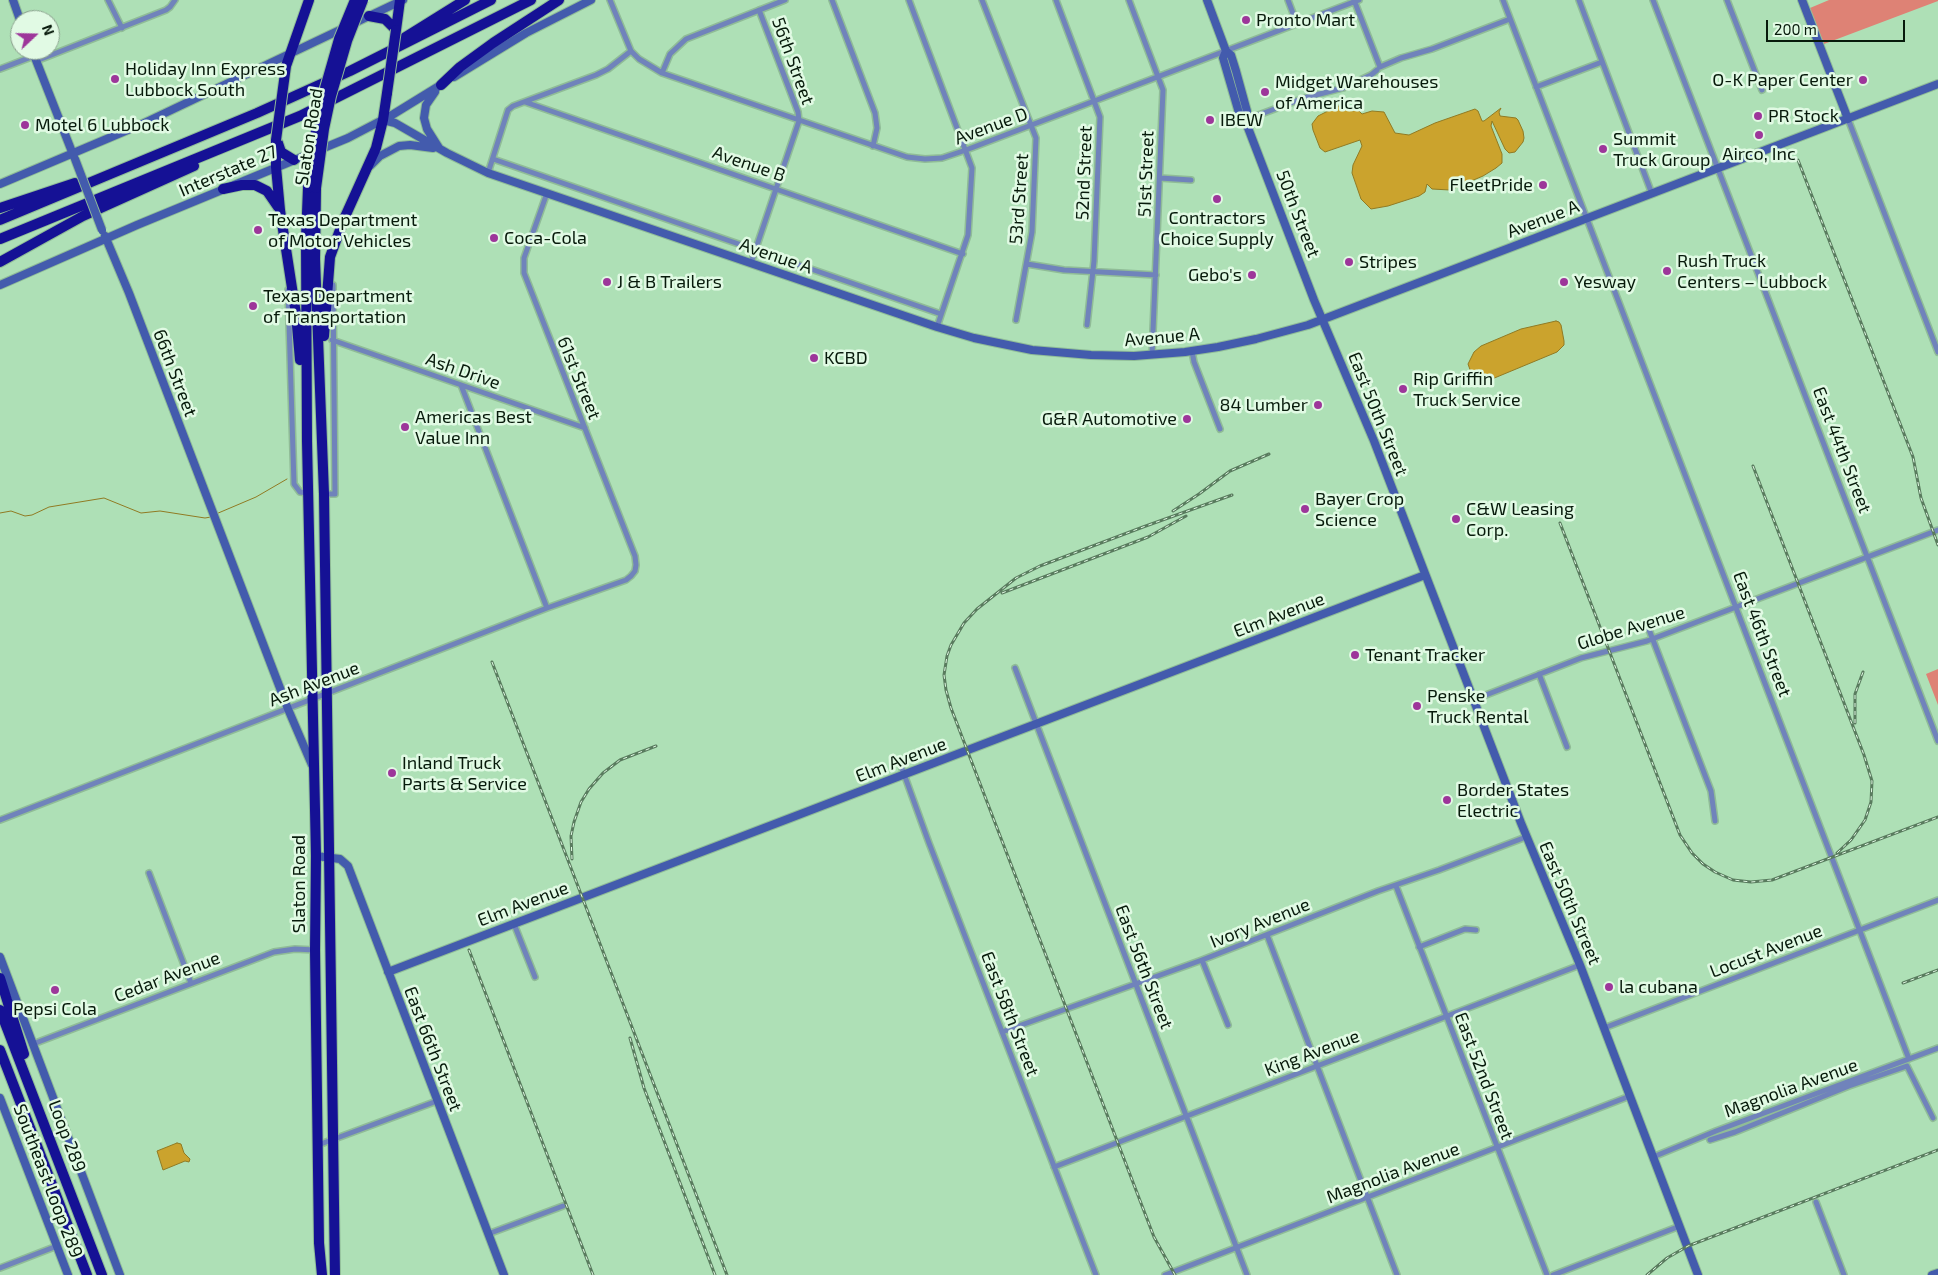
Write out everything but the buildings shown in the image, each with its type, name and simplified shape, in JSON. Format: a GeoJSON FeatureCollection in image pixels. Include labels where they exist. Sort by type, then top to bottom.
{"type":"FeatureCollection","features":[{"type":"Feature","properties":{"kind":"highway"},"geometry":{"type":"LineString","coordinates":[[308,441],[296,314],[280,210],[276,167],[276,140],[286,66],[309,0]]}},
{"type":"Feature","properties":{"kind":"highway","name":"Slaton Road"},"geometry":{"type":"LineString","coordinates":[[335,1275],[324,494],[311,157],[322,95],[339,39],[355,0]]}},
{"type":"Feature","properties":{"kind":"highway","name":"Slaton Road"},"geometry":{"type":"LineString","coordinates":[[322,1275],[319,1243],[317,1146],[316,856],[308,493],[306,238],[312,188],[331,96],[347,41],[363,0]]}},
{"type":"Feature","properties":{"kind":"highway"},"geometry":{"type":"LineString","coordinates":[[320,384],[330,257],[344,219],[376,148],[383,120],[401,0]]}},
{"type":"Feature","properties":{"kind":"highway"},"geometry":{"type":"LineString","coordinates":[[389,51],[406,36],[465,0]]}},
{"type":"Feature","properties":{"kind":"highway"},"geometry":{"type":"LineString","coordinates":[[0,220],[257,113],[389,51],[491,0]]}},
{"type":"Feature","properties":{"kind":"highway"},"geometry":{"type":"LineString","coordinates":[[0,262],[83,216],[242,145],[531,0]]}},
{"type":"Feature","properties":{"kind":"highway"},"geometry":{"type":"LineString","coordinates":[[441,85],[460,67],[493,43],[559,0]]}},
{"type":"Feature","properties":{"kind":"highway"},"geometry":{"type":"LineString","coordinates":[[369,16],[385,19],[396,30]]}},
{"type":"Feature","properties":{"kind":"highway"},"geometry":{"type":"LineString","coordinates":[[0,239],[300,116]]}},
{"type":"Feature","properties":{"kind":"highway"},"geometry":{"type":"LineString","coordinates":[[276,140],[282,152],[294,160]]}},
{"type":"Feature","properties":{"kind":"highway"},"geometry":{"type":"LineString","coordinates":[[0,208],[71,183],[96,180]]}},
{"type":"Feature","properties":{"kind":"highway"},"geometry":{"type":"LineString","coordinates":[[223,189],[242,185],[255,185],[272,196],[280,210]]}},
{"type":"Feature","properties":{"kind":"highway"},"geometry":{"type":"LineString","coordinates":[[308,493],[324,494]]}},
{"type":"Feature","properties":{"kind":"highway"},"geometry":{"type":"LineString","coordinates":[[0,978],[55,1150]]}},
{"type":"Feature","properties":{"kind":"highway"},"geometry":{"type":"LineString","coordinates":[[315,999],[332,999]]}},
{"type":"Feature","properties":{"kind":"highway","name":"Loop 289"},"geometry":{"type":"LineString","coordinates":[[0,1010],[102,1275]]}},
{"type":"Feature","properties":{"kind":"highway","name":"Loop 289"},"geometry":{"type":"LineString","coordinates":[[0,1050],[87,1275]]}},
{"type":"Feature","properties":{"kind":"highway"},"geometry":{"type":"LineString","coordinates":[[0,1068],[20,1113],[30,1128]]}},
{"type":"Feature","properties":{"kind":"main road"},"geometry":{"type":"LineString","coordinates":[[1,184],[74,156],[401,0]]}},
{"type":"Feature","properties":{"kind":"main road","name":"Interstate 27"},"geometry":{"type":"LineString","coordinates":[[0,286],[106,238],[348,138],[383,120],[526,33],[591,0]]}},
{"type":"Feature","properties":{"kind":"main road","name":"50th Street"},"geometry":{"type":"LineString","coordinates":[[1207,0],[1226,51],[1223,58],[1239,113],[1245,120],[1322,320]]}},
{"type":"Feature","properties":{"kind":"main road"},"geometry":{"type":"LineString","coordinates":[[1802,0],[1848,119]]}},
{"type":"Feature","properties":{"kind":"main road","name":"66th Street"},"geometry":{"type":"LineString","coordinates":[[36,60],[132,302],[288,709]]}},
{"type":"Feature","properties":{"kind":"main road","name":"Avenue A"},"geometry":{"type":"LineString","coordinates":[[383,120],[395,123],[440,150],[488,173],[937,327],[1001,344],[1043,351],[1092,355],[1152,355],[1192,351],[1256,339],[1322,320],[1938,84]]}},
{"type":"Feature","properties":{"kind":"main road"},"geometry":{"type":"LineString","coordinates":[[440,150],[427,129],[424,118],[426,105],[441,85]]}},
{"type":"Feature","properties":{"kind":"main road"},"geometry":{"type":"LineString","coordinates":[[368,167],[380,156],[399,146],[418,145],[440,150]]}},
{"type":"Feature","properties":{"kind":"main road","name":"East 50th Street"},"geometry":{"type":"LineString","coordinates":[[1322,320],[1374,441],[1526,837],[1580,965],[1698,1275]]}},
{"type":"Feature","properties":{"kind":"main road","name":"Elm Avenue"},"geometry":{"type":"LineString","coordinates":[[388,972],[1425,575]]}},
{"type":"Feature","properties":{"kind":"main road"},"geometry":{"type":"LineString","coordinates":[[288,709],[314,769]]}},
{"type":"Feature","properties":{"kind":"main road","name":"East 66th Street"},"geometry":{"type":"LineString","coordinates":[[316,856],[343,860],[348,866],[504,1275]]}},
{"type":"Feature","properties":{"kind":"main road","name":"Southeast Loop 289"},"geometry":{"type":"LineString","coordinates":[[0,957],[120,1275]]}},
{"type":"Feature","properties":{"kind":"main road","name":"Southeast Loop 289"},"geometry":{"type":"LineString","coordinates":[[0,1098],[68,1275]]}},
{"type":"Feature","properties":{"kind":"main road"},"geometry":{"type":"LineString","coordinates":[[1932,1275],[1938,1273]]}},
{"type":"Feature","properties":{"kind":"street"},"geometry":{"type":"LineString","coordinates":[[108,0],[122,28]]}},
{"type":"Feature","properties":{"kind":"street"},"geometry":{"type":"LineString","coordinates":[[60,48],[122,28],[166,10],[170,8],[175,0]]}},
{"type":"Feature","properties":{"kind":"street"},"geometry":{"type":"LineString","coordinates":[[488,173],[508,110],[608,70],[631,51],[610,0]]}},
{"type":"Feature","properties":{"kind":"street"},"geometry":{"type":"LineString","coordinates":[[662,73],[670,54],[686,39],[784,0]]}},
{"type":"Feature","properties":{"kind":"street"},"geometry":{"type":"LineString","coordinates":[[832,0],[875,113],[877,128],[873,146]]}},
{"type":"Feature","properties":{"kind":"street"},"geometry":{"type":"LineString","coordinates":[[909,0],[972,168],[970,223],[963,254],[937,327]]}},
{"type":"Feature","properties":{"kind":"street","name":"53rd Street"},"geometry":{"type":"LineString","coordinates":[[982,0],[1036,138],[1033,222],[1016,320]]}},
{"type":"Feature","properties":{"kind":"street","name":"52nd Street"},"geometry":{"type":"LineString","coordinates":[[1056,0],[1100,117],[1093,271],[1087,325]]}},
{"type":"Feature","properties":{"kind":"street","name":"51st Street"},"geometry":{"type":"LineString","coordinates":[[1129,0],[1163,90],[1152,355]]}},
{"type":"Feature","properties":{"kind":"street"},"geometry":{"type":"LineString","coordinates":[[1288,0],[1297,24]]}},
{"type":"Feature","properties":{"kind":"street","name":"East 46th Street"},"geometry":{"type":"LineString","coordinates":[[1503,0],[1909,1059]]}},
{"type":"Feature","properties":{"kind":"street"},"geometry":{"type":"LineString","coordinates":[[1579,0],[1652,194]]}},
{"type":"Feature","properties":{"kind":"street","name":"East 44th Street"},"geometry":{"type":"LineString","coordinates":[[1653,0],[1938,742]]}},
{"type":"Feature","properties":{"kind":"street"},"geometry":{"type":"LineString","coordinates":[[1727,0],[1762,90]]}},
{"type":"Feature","properties":{"kind":"street"},"geometry":{"type":"LineString","coordinates":[[1356,1],[1378,68]]}},
{"type":"Feature","properties":{"kind":"street","name":"Avenue D"},"geometry":{"type":"LineString","coordinates":[[631,51],[639,59],[662,73],[800,121],[907,157],[942,158],[1032,126],[1356,1]]}},
{"type":"Feature","properties":{"kind":"street","name":"56th Street"},"geometry":{"type":"LineString","coordinates":[[751,263],[800,121],[759,10]]}},
{"type":"Feature","properties":{"kind":"street"},"geometry":{"type":"LineString","coordinates":[[1245,120],[1304,98],[1342,88],[1371,75],[1378,68],[1401,58],[1432,49],[1510,19]]}},
{"type":"Feature","properties":{"kind":"street"},"geometry":{"type":"LineString","coordinates":[[0,68],[23,60]]}},
{"type":"Feature","properties":{"kind":"street"},"geometry":{"type":"LineString","coordinates":[[1536,87],[1602,62]]}},
{"type":"Feature","properties":{"kind":"street","name":"Avenue B"},"geometry":{"type":"LineString","coordinates":[[525,102],[963,254]]}},
{"type":"Feature","properties":{"kind":"street"},"geometry":{"type":"LineString","coordinates":[[1848,119],[1938,352]]}},
{"type":"Feature","properties":{"kind":"street","name":"Avenue A"},"geometry":{"type":"LineString","coordinates":[[493,159],[941,314]]}},
{"type":"Feature","properties":{"kind":"street"},"geometry":{"type":"LineString","coordinates":[[1160,178],[1191,180]]}},
{"type":"Feature","properties":{"kind":"street","name":"61st Street"},"geometry":{"type":"LineString","coordinates":[[547,193],[524,258],[524,274],[635,556],[635,571]]}},
{"type":"Feature","properties":{"kind":"street"},"geometry":{"type":"LineString","coordinates":[[324,494],[335,494],[332,340],[334,244]]}},
{"type":"Feature","properties":{"kind":"street"},"geometry":{"type":"LineString","coordinates":[[284,245],[289,311],[294,484],[300,492],[308,493]]}},
{"type":"Feature","properties":{"kind":"street"},"geometry":{"type":"LineString","coordinates":[[1027,264],[1064,270],[1156,275]]}},
{"type":"Feature","properties":{"kind":"street","name":"Ash Drive"},"geometry":{"type":"LineString","coordinates":[[332,340],[585,428]]}},
{"type":"Feature","properties":{"kind":"street"},"geometry":{"type":"LineString","coordinates":[[1192,351],[1194,362],[1220,429]]}},
{"type":"Feature","properties":{"kind":"street"},"geometry":{"type":"LineString","coordinates":[[462,385],[546,608]]}},
{"type":"Feature","properties":{"kind":"street","name":"Globe Avenue"},"geometry":{"type":"LineString","coordinates":[[1473,700],[1595,654],[1652,640],[1736,606],[1938,530]]}},
{"type":"Feature","properties":{"kind":"street","name":"Ash Avenue"},"geometry":{"type":"LineString","coordinates":[[0,820],[546,608],[626,580],[635,571]]}},
{"type":"Feature","properties":{"kind":"street"},"geometry":{"type":"LineString","coordinates":[[1648,627],[1711,791],[1715,821]]}},
{"type":"Feature","properties":{"kind":"street","name":"East 56th Street"},"geometry":{"type":"LineString","coordinates":[[1015,668],[1247,1275]]}},
{"type":"Feature","properties":{"kind":"street"},"geometry":{"type":"LineString","coordinates":[[1538,674],[1567,747]]}},
{"type":"Feature","properties":{"kind":"street","name":"East 58th Street"},"geometry":{"type":"LineString","coordinates":[[900,763],[1096,1275]]}},
{"type":"Feature","properties":{"kind":"street","name":"Ivory Avenue"},"geometry":{"type":"LineString","coordinates":[[1002,1032],[1202,960],[1378,891],[1526,837]]}},
{"type":"Feature","properties":{"kind":"street"},"geometry":{"type":"LineString","coordinates":[[149,873],[191,983]]}},
{"type":"Feature","properties":{"kind":"street","name":"East 52nd Street"},"geometry":{"type":"LineString","coordinates":[[1396,886],[1496,1148],[1547,1275]]}},
{"type":"Feature","properties":{"kind":"street","name":"Locust Avenue"},"geometry":{"type":"LineString","coordinates":[[1604,1028],[1938,900]]}},
{"type":"Feature","properties":{"kind":"street"},"geometry":{"type":"LineString","coordinates":[[514,924],[535,977]]}},
{"type":"Feature","properties":{"kind":"street"},"geometry":{"type":"LineString","coordinates":[[1419,947],[1465,929],[1476,930]]}},
{"type":"Feature","properties":{"kind":"street"},"geometry":{"type":"LineString","coordinates":[[1267,935],[1397,1275]]}},
{"type":"Feature","properties":{"kind":"street","name":"Cedar Avenue"},"geometry":{"type":"LineString","coordinates":[[33,1044],[274,952],[295,949],[315,950]]}},
{"type":"Feature","properties":{"kind":"street"},"geometry":{"type":"LineString","coordinates":[[1202,960],[1228,1025]]}},
{"type":"Feature","properties":{"kind":"street","name":"King Avenue"},"geometry":{"type":"LineString","coordinates":[[1054,1167],[1580,965]]}},
{"type":"Feature","properties":{"kind":"street","name":"Magnolia Avenue"},"geometry":{"type":"LineString","coordinates":[[1653,1156],[1938,1048]]}},
{"type":"Feature","properties":{"kind":"street"},"geometry":{"type":"LineString","coordinates":[[1710,1140],[1735,1132],[1849,1086],[1907,1066],[1933,1118]]}},
{"type":"Feature","properties":{"kind":"street","name":"Magnolia Avenue"},"geometry":{"type":"LineString","coordinates":[[1165,1275],[1630,1096]]}},
{"type":"Feature","properties":{"kind":"street"},"geometry":{"type":"LineString","coordinates":[[317,1146],[437,1101]]}},
{"type":"Feature","properties":{"kind":"street"},"geometry":{"type":"LineString","coordinates":[[1816,1202],[1844,1275]]}},
{"type":"Feature","properties":{"kind":"street"},"geometry":{"type":"LineString","coordinates":[[488,1234],[563,1206]]}},
{"type":"Feature","properties":{"kind":"street"},"geometry":{"type":"LineString","coordinates":[[1553,1275],[1680,1226]]}},
{"type":"Feature","properties":{"kind":"street"},"geometry":{"type":"LineString","coordinates":[[0,1268],[57,1246]]}},
{"type":"Feature","properties":{"kind":"shaded area"},"geometry":{"type":"Polygon","coordinates":[[[1829,0],[1938,1],[1824,44],[1810,8],[1829,0]]]}},
{"type":"Feature","properties":{"kind":"shaded area"},"geometry":{"type":"Polygon","coordinates":[[[1338,106],[1343,108],[1349,107],[1352,111],[1358,110],[1362,114],[1372,111],[1384,112],[1395,133],[1409,135],[1435,123],[1475,109],[1478,111],[1482,121],[1484,121],[1501,108],[1500,116],[1516,118],[1518,120],[1524,138],[1515,152],[1509,153],[1505,149],[1492,121],[1491,126],[1502,154],[1502,163],[1496,168],[1483,176],[1450,190],[1432,189],[1427,184],[1425,192],[1419,196],[1388,206],[1371,209],[1361,199],[1352,173],[1353,165],[1362,146],[1360,140],[1325,152],[1320,148],[1313,130],[1312,124],[1318,116],[1338,106]]]}},
{"type":"Feature","properties":{"kind":"shaded area"},"geometry":{"type":"Polygon","coordinates":[[[1556,321],[1561,325],[1564,341],[1564,345],[1557,352],[1480,384],[1473,378],[1468,364],[1474,352],[1481,346],[1521,329],[1556,321]]]}},
{"type":"Feature","properties":{"kind":"shaded area"},"geometry":{"type":"Polygon","coordinates":[[[1938,669],[1938,705],[1926,674],[1938,669]]]}},
{"type":"Feature","properties":{"kind":"shaded area"},"geometry":{"type":"Polygon","coordinates":[[[177,1143],[181,1144],[184,1153],[190,1159],[189,1162],[185,1161],[163,1170],[157,1151],[177,1143]]]}},
{"type":"Feature","properties":{"kind":"waterway"},"geometry":{"type":"LineString","coordinates":[[216,514],[256,497],[287,479]]}},
{"type":"Feature","properties":{"kind":"waterway"},"geometry":{"type":"LineString","coordinates":[[0,513],[11,511],[25,516],[32,515],[49,507],[104,498],[141,513],[160,511],[205,518],[211,517]]}},
{"type":"Feature","properties":{"kind":"railway"},"geometry":{"type":"LineString","coordinates":[[1798,160],[1913,457],[1921,498],[1938,545]]}},
{"type":"Feature","properties":{"kind":"railway"},"geometry":{"type":"LineString","coordinates":[[1173,511],[1230,471],[1269,454]]}},
{"type":"Feature","properties":{"kind":"railway"},"geometry":{"type":"LineString","coordinates":[[1753,466],[1864,755],[1872,781],[1871,802],[1865,820],[1851,840],[1837,853]]}},
{"type":"Feature","properties":{"kind":"railway"},"geometry":{"type":"LineString","coordinates":[[1175,1275],[1154,1237],[951,708],[944,675],[951,645],[964,623],[977,609],[1016,578],[1040,566],[1232,495]]}},
{"type":"Feature","properties":{"kind":"railway"},"geometry":{"type":"LineString","coordinates":[[1002,593],[1148,537],[1186,516]]}},
{"type":"Feature","properties":{"kind":"railway"},"geometry":{"type":"LineString","coordinates":[[1560,523],[1680,835],[1692,853],[1703,864],[1733,880],[1751,882],[1772,880],[1938,817]]}},
{"type":"Feature","properties":{"kind":"railway"},"geometry":{"type":"LineString","coordinates":[[492,662],[727,1275]]}},
{"type":"Feature","properties":{"kind":"railway"},"geometry":{"type":"LineString","coordinates":[[1855,723],[1855,694],[1863,672]]}},
{"type":"Feature","properties":{"kind":"railway"},"geometry":{"type":"LineString","coordinates":[[572,859],[571,836],[574,822],[581,802],[589,789],[603,773],[620,760],[656,746]]}},
{"type":"Feature","properties":{"kind":"railway"},"geometry":{"type":"LineString","coordinates":[[469,950],[593,1275]]}},
{"type":"Feature","properties":{"kind":"railway"},"geometry":{"type":"LineString","coordinates":[[1903,983],[1938,970]]}},
{"type":"Feature","properties":{"kind":"railway"},"geometry":{"type":"LineString","coordinates":[[630,1038],[644,1088],[715,1275]]}},
{"type":"Feature","properties":{"kind":"railway"},"geometry":{"type":"LineString","coordinates":[[1647,1275],[1667,1258],[1688,1246],[1938,1150]]}},
{"type":"Feature","properties":{"kind":"place","name":"Pronto Mart"},"geometry":{"type":"Point","coordinates":[1246,20]}},
{"type":"Feature","properties":{"kind":"place","name":"Holiday Inn Express Lubbock South"},"geometry":{"type":"Point","coordinates":[115,79]}},
{"type":"Feature","properties":{"kind":"place","name":"O-K Paper Center"},"geometry":{"type":"Point","coordinates":[1863,80]}},
{"type":"Feature","properties":{"kind":"place","name":"Midget Warehouses of America"},"geometry":{"type":"Point","coordinates":[1265,92]}},
{"type":"Feature","properties":{"kind":"place","name":"PR Stock"},"geometry":{"type":"Point","coordinates":[1758,116]}},
{"type":"Feature","properties":{"kind":"place","name":"IBEW"},"geometry":{"type":"Point","coordinates":[1210,120]}},
{"type":"Feature","properties":{"kind":"place","name":"Motel 6 Lubbock"},"geometry":{"type":"Point","coordinates":[25,125]}},
{"type":"Feature","properties":{"kind":"place","name":"Airco, Inc"},"geometry":{"type":"Point","coordinates":[1759,135]}},
{"type":"Feature","properties":{"kind":"place","name":"Summit Truck Group"},"geometry":{"type":"Point","coordinates":[1603,149]}},
{"type":"Feature","properties":{"kind":"place","name":"FleetPride"},"geometry":{"type":"Point","coordinates":[1543,185]}},
{"type":"Feature","properties":{"kind":"place","name":"Contractors Choice Supply"},"geometry":{"type":"Point","coordinates":[1217,199]}},
{"type":"Feature","properties":{"kind":"place","name":"Texas Department of Motor Vehicles"},"geometry":{"type":"Point","coordinates":[258,230]}},
{"type":"Feature","properties":{"kind":"place","name":"Coca-Cola"},"geometry":{"type":"Point","coordinates":[494,238]}},
{"type":"Feature","properties":{"kind":"place","name":"Stripes"},"geometry":{"type":"Point","coordinates":[1349,262]}},
{"type":"Feature","properties":{"kind":"place","name":"Rush Truck Centers – Lubbock"},"geometry":{"type":"Point","coordinates":[1667,271]}},
{"type":"Feature","properties":{"kind":"place","name":"Gebo's"},"geometry":{"type":"Point","coordinates":[1252,275]}},
{"type":"Feature","properties":{"kind":"place","name":"J & B Trailers"},"geometry":{"type":"Point","coordinates":[607,282]}},
{"type":"Feature","properties":{"kind":"place","name":"Yesway"},"geometry":{"type":"Point","coordinates":[1564,282]}},
{"type":"Feature","properties":{"kind":"place","name":"Texas Department of Transportation"},"geometry":{"type":"Point","coordinates":[253,306]}},
{"type":"Feature","properties":{"kind":"place","name":"KCBD"},"geometry":{"type":"Point","coordinates":[814,358]}},
{"type":"Feature","properties":{"kind":"place","name":"Rip Griffin Truck Service"},"geometry":{"type":"Point","coordinates":[1403,389]}},
{"type":"Feature","properties":{"kind":"place","name":"84 Lumber"},"geometry":{"type":"Point","coordinates":[1318,405]}},
{"type":"Feature","properties":{"kind":"place","name":"G&R Automotive"},"geometry":{"type":"Point","coordinates":[1187,419]}},
{"type":"Feature","properties":{"kind":"place","name":"Americas Best Value Inn"},"geometry":{"type":"Point","coordinates":[405,427]}},
{"type":"Feature","properties":{"kind":"place","name":"Bayer Crop Science"},"geometry":{"type":"Point","coordinates":[1305,509]}},
{"type":"Feature","properties":{"kind":"place","name":"C&W Leasing Corp."},"geometry":{"type":"Point","coordinates":[1456,519]}},
{"type":"Feature","properties":{"kind":"place","name":"Tenant Tracker"},"geometry":{"type":"Point","coordinates":[1355,655]}},
{"type":"Feature","properties":{"kind":"place","name":"Penske Truck Rental"},"geometry":{"type":"Point","coordinates":[1417,706]}},
{"type":"Feature","properties":{"kind":"place","name":"Inland Truck Parts & Service"},"geometry":{"type":"Point","coordinates":[392,773]}},
{"type":"Feature","properties":{"kind":"place","name":"Border States Electric"},"geometry":{"type":"Point","coordinates":[1447,800]}},
{"type":"Feature","properties":{"kind":"place","name":"la cubana"},"geometry":{"type":"Point","coordinates":[1609,987]}},
{"type":"Feature","properties":{"kind":"place","name":"Pepsi Cola"},"geometry":{"type":"Point","coordinates":[55,990]}}]}
